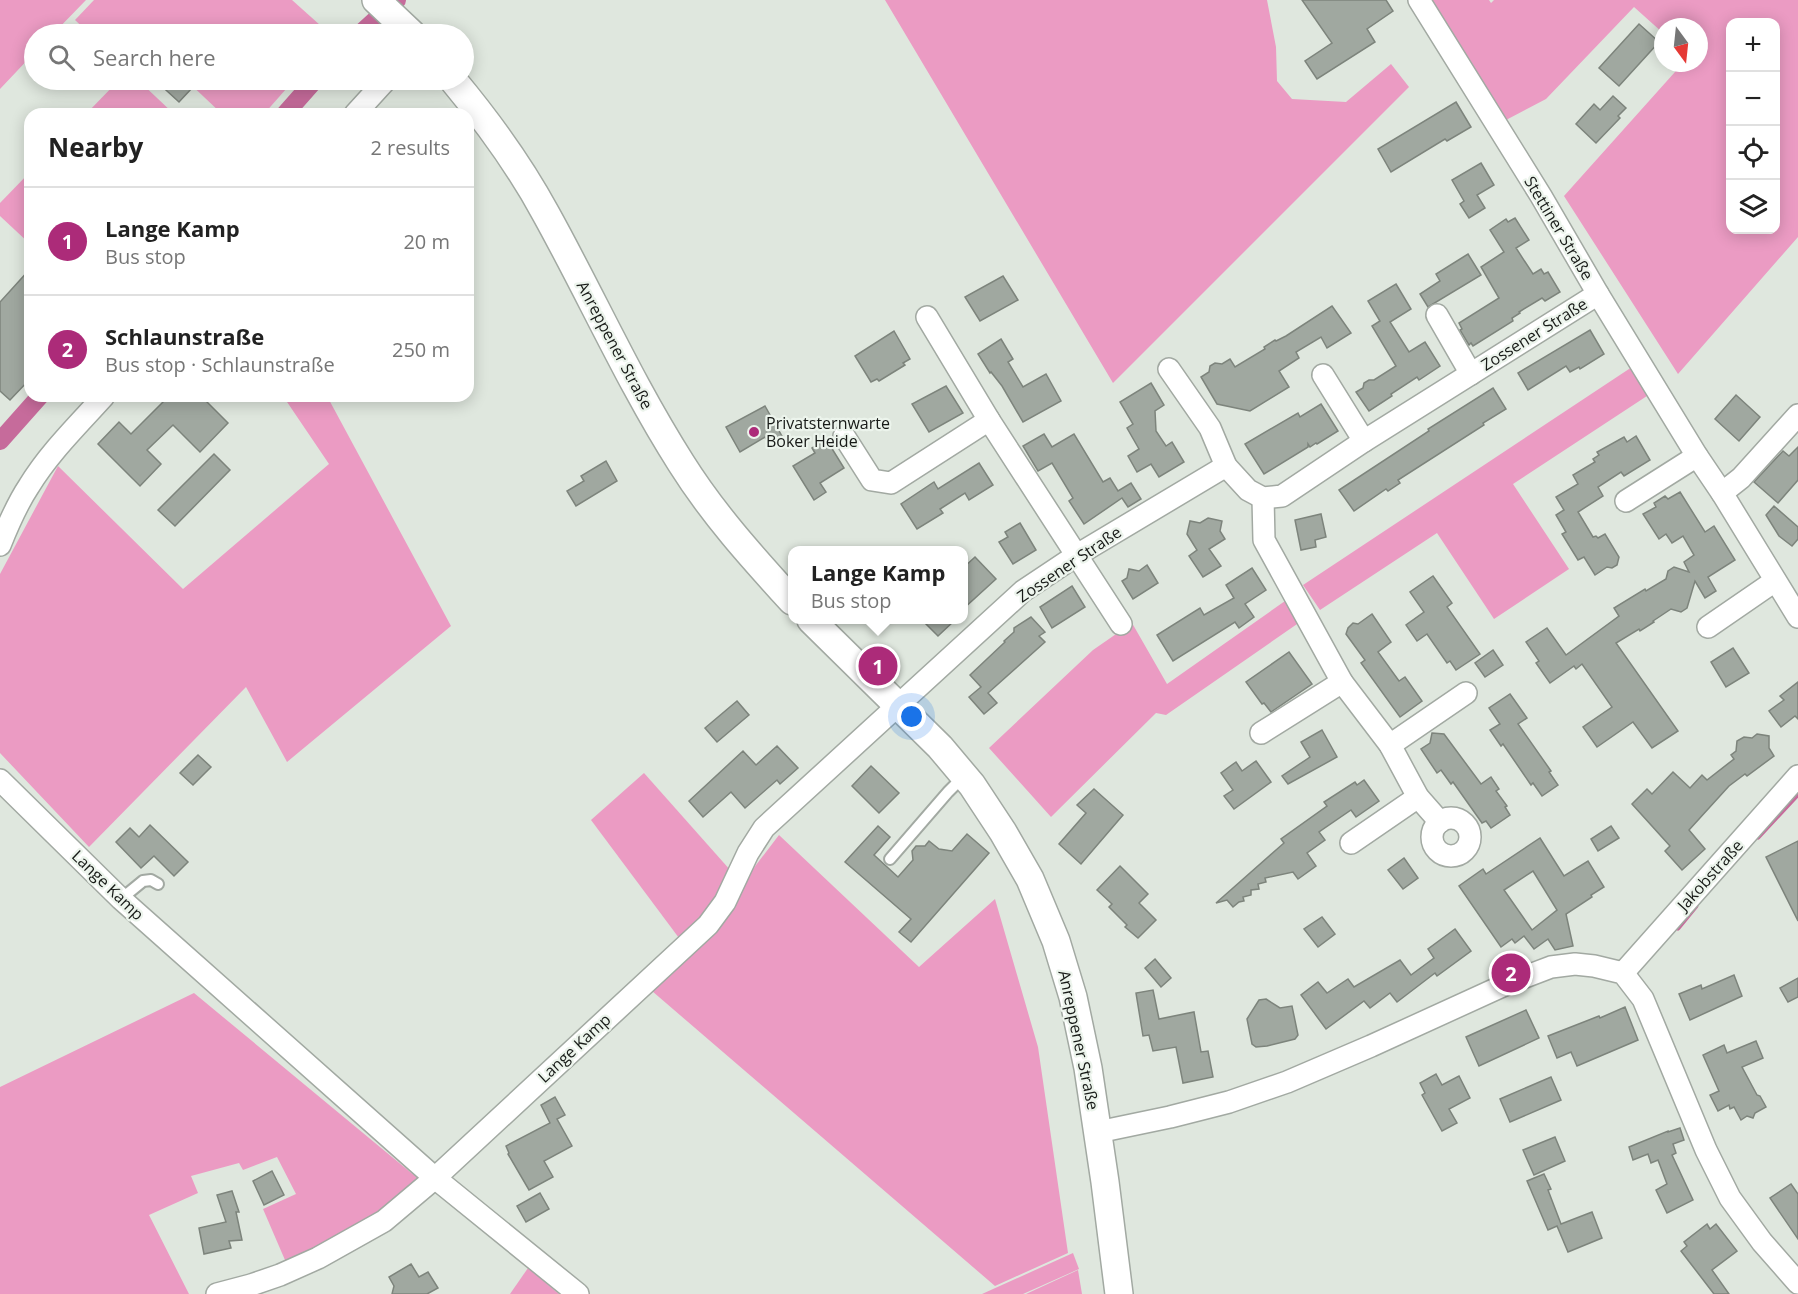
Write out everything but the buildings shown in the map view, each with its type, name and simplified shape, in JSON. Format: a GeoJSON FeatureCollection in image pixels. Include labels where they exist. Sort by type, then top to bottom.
{"type":"FeatureCollection","features":[{"type":"Feature","properties":{"kind":"street","name":"Stettiner Straße"},"geometry":{"type":"LineString","coordinates":[[1419,0],[1798,617]]}},
{"type":"Feature","properties":{"kind":"street"},"geometry":{"type":"LineString","coordinates":[[360,108],[377,90]]}},
{"type":"Feature","properties":{"kind":"street","name":"Anreppener Straße"},"geometry":{"type":"LineString","coordinates":[[462,90],[488,121],[545,213],[630,375],[681,463],[745,550],[788,597]]}},
{"type":"Feature","properties":{"kind":"street","name":"Zossener Straße"},"geometry":{"type":"LineString","coordinates":[[1263,498],[1282,496],[1364,441],[1598,294]]}},
{"type":"Feature","properties":{"kind":"street","name":"Zossener Straße"},"geometry":{"type":"LineString","coordinates":[[1437,315],[1471,374]]}},
{"type":"Feature","properties":{"kind":"street"},"geometry":{"type":"LineString","coordinates":[[927,317],[989,420],[1121,624]]}},
{"type":"Feature","properties":{"kind":"street"},"geometry":{"type":"LineString","coordinates":[[1169,369],[1210,428],[1226,466],[1248,490],[1263,498],[1263,540],[1342,682],[1390,746],[1418,797],[1440,822]]}},
{"type":"Feature","properties":{"kind":"street"},"geometry":{"type":"LineString","coordinates":[[1323,375],[1364,441]]}},
{"type":"Feature","properties":{"kind":"street"},"geometry":{"type":"LineString","coordinates":[[0,545],[29,485],[53,453],[99,402]]}},
{"type":"Feature","properties":{"kind":"street"},"geometry":{"type":"LineString","coordinates":[[1722,493],[1741,478],[1798,415]]}},
{"type":"Feature","properties":{"kind":"street"},"geometry":{"type":"LineString","coordinates":[[844,436],[872,480],[891,483],[989,420]]}},
{"type":"Feature","properties":{"kind":"street"},"geometry":{"type":"LineString","coordinates":[[1626,501],[1697,456]]}},
{"type":"Feature","properties":{"kind":"street","name":"Zossener Straße"},"geometry":{"type":"LineString","coordinates":[[899,704],[1023,591],[1077,555],[1226,466]]}},
{"type":"Feature","properties":{"kind":"street"},"geometry":{"type":"LineString","coordinates":[[1708,627],[1775,581]]}},
{"type":"Feature","properties":{"kind":"street","name":"Anreppener Straße"},"geometry":{"type":"LineString","coordinates":[[815,624],[899,704],[965,776],[1003,832],[1029,879],[1056,941],[1073,997],[1088,1068],[1098,1132],[1119,1294]]}},
{"type":"Feature","properties":{"kind":"street"},"geometry":{"type":"LineString","coordinates":[[1261,733],[1342,682]]}},
{"type":"Feature","properties":{"kind":"street"},"geometry":{"type":"LineString","coordinates":[[1390,746],[1466,693]]}},
{"type":"Feature","properties":{"kind":"street","name":"Lange Kamp"},"geometry":{"type":"LineString","coordinates":[[217,1294],[261,1282],[318,1257],[384,1221],[435,1178],[708,925],[725,902],[748,853],[764,828],[899,704]]}},
{"type":"Feature","properties":{"kind":"street","name":"Jakobstraße"},"geometry":{"type":"LineString","coordinates":[[1623,973],[1798,776]]}},
{"type":"Feature","properties":{"kind":"street","name":"Lange Kamp"},"geometry":{"type":"LineString","coordinates":[[0,780],[121,899],[435,1178],[578,1294]]}},
{"type":"Feature","properties":{"kind":"street"},"geometry":{"type":"LineString","coordinates":[[1351,843],[1418,797]]}},
{"type":"Feature","properties":{"kind":"street"},"geometry":{"type":"LineString","coordinates":[[1098,1132],[1229,1102],[1287,1082],[1509,983],[1551,967],[1575,964],[1594,966],[1623,973],[1643,999],[1706,1150],[1730,1198],[1762,1242],[1798,1283]]}},
{"type":"Feature","properties":{"kind":"lane"},"geometry":{"type":"LineString","coordinates":[[890,859],[948,792],[965,776]]}},
{"type":"Feature","properties":{"kind":"lane"},"geometry":{"type":"LineString","coordinates":[[121,899],[143,881],[151,880],[158,884]]}},
{"type":"Feature","properties":{"kind":"shaded area"},"geometry":{"type":"Polygon","coordinates":[[[0,0],[86,0],[63,24],[24,24],[24,64],[0,89],[0,0]]]}},
{"type":"Feature","properties":{"kind":"shaded area"},"geometry":{"type":"Polygon","coordinates":[[[94,0],[292,0],[319,24],[79,24],[75,20],[94,0]]]}},
{"type":"Feature","properties":{"kind":"shaded area"},"geometry":{"type":"Polygon","coordinates":[[[885,0],[1267,0],[1276,47],[1277,81],[1292,99],[1346,102],[1391,64],[1409,87],[1113,383],[885,0]]]}},
{"type":"Feature","properties":{"kind":"shaded area"},"geometry":{"type":"Polygon","coordinates":[[[1432,0],[1489,0],[1491,3],[1494,0],[1798,0],[1798,237],[1678,374],[1564,196],[1675,72],[1708,72],[1708,18],[1654,18],[1654,25],[1634,7],[1546,99],[1506,120],[1432,0]]]}},
{"type":"Feature","properties":{"kind":"shaded area"},"geometry":{"type":"Polygon","coordinates":[[[109,90],[149,90],[168,108],[92,108],[109,90]]]}},
{"type":"Feature","properties":{"kind":"shaded area"},"geometry":{"type":"Polygon","coordinates":[[[197,90],[285,90],[269,108],[216,108],[197,90]]]}},
{"type":"Feature","properties":{"kind":"shaded area"},"geometry":{"type":"Polygon","coordinates":[[[24,178],[24,238],[0,216],[0,203],[24,178]]]}},
{"type":"Feature","properties":{"kind":"shaded area"},"geometry":{"type":"Polygon","coordinates":[[[1632,367],[1650,394],[1513,484],[1569,569],[1494,619],[1437,533],[1320,610],[1303,585],[1632,367]]]}},
{"type":"Feature","properties":{"kind":"shaded area"},"geometry":{"type":"Polygon","coordinates":[[[287,402],[330,402],[451,626],[287,762],[246,687],[89,847],[0,753],[0,574],[58,466],[183,589],[329,464],[287,402]]]}},
{"type":"Feature","properties":{"kind":"shaded area"},"geometry":{"type":"Polygon","coordinates":[[[1285,601],[1300,622],[1166,715],[1156,713],[1051,817],[989,748],[1093,650],[1132,623],[1167,684],[1285,601]]]}},
{"type":"Feature","properties":{"kind":"shaded area"},"geometry":{"type":"Polygon","coordinates":[[[644,773],[731,871],[703,919],[679,938],[591,820],[644,773]]]}},
{"type":"Feature","properties":{"kind":"shaded area"},"geometry":{"type":"Polygon","coordinates":[[[779,835],[919,967],[995,899],[1038,1047],[1068,1253],[995,1286],[652,991],[714,928],[779,835]]]}},
{"type":"Feature","properties":{"kind":"shaded area"},"geometry":{"type":"Polygon","coordinates":[[[194,993],[421,1181],[382,1217],[288,1267],[263,1209],[296,1194],[277,1157],[243,1170],[239,1163],[191,1176],[198,1193],[149,1215],[189,1294],[0,1294],[0,1087],[194,993]]]}},
{"type":"Feature","properties":{"kind":"shaded area"},"geometry":{"type":"Polygon","coordinates":[[[1073,1253],[1079,1269],[1023,1294],[982,1294],[1073,1253]]]}},
{"type":"Feature","properties":{"kind":"shaded area"},"geometry":{"type":"Polygon","coordinates":[[[528,1268],[559,1294],[510,1294],[528,1268]]]}},
{"type":"Feature","properties":{"kind":"shaded area"},"geometry":{"type":"Polygon","coordinates":[[[1078,1270],[1082,1294],[1026,1294],[1078,1270]]]}},
{"type":"Feature","properties":{"kind":"waterway"},"geometry":{"type":"LineString","coordinates":[[371,24],[397,0]]}},
{"type":"Feature","properties":{"kind":"waterway"},"geometry":{"type":"LineString","coordinates":[[290,108],[306,90]]}},
{"type":"Feature","properties":{"kind":"waterway"},"geometry":{"type":"LineString","coordinates":[[0,441],[35,402]]}},
{"type":"Feature","properties":{"kind":"waterway"},"geometry":{"type":"LineString","coordinates":[[1758,837],[1798,794]]}},
{"type":"Feature","properties":{"kind":"waterway"},"geometry":{"type":"LineString","coordinates":[[1678,928],[1696,906]]}},
{"type":"Feature","properties":{"kind":"place","name":"Privatsternwarte Boker Heide"},"geometry":{"type":"Point","coordinates":[754,432]}},
{"type":"Feature","properties":{"kind":"place","name":"Lange Kamp"},"geometry":{"type":"Point","coordinates":[878,666]}},
{"type":"Feature","properties":{"kind":"place","name":"Schlaunstraße"},"geometry":{"type":"Point","coordinates":[1511,973]}}]}
